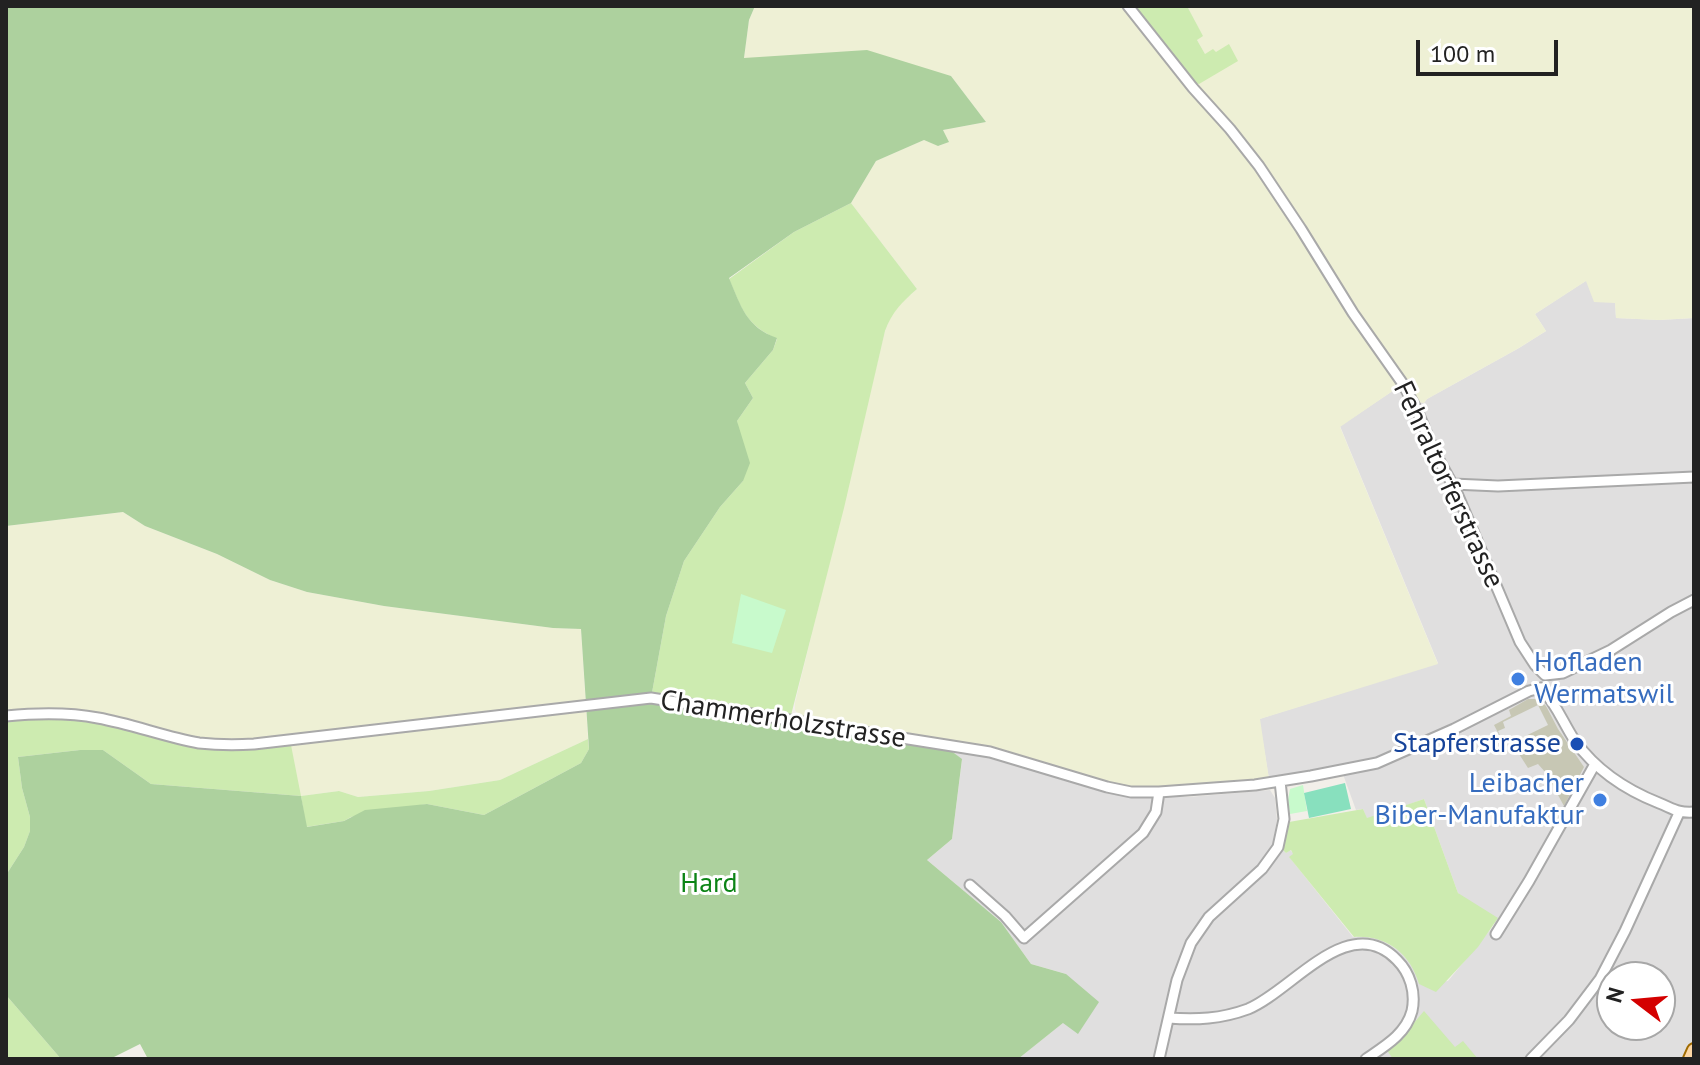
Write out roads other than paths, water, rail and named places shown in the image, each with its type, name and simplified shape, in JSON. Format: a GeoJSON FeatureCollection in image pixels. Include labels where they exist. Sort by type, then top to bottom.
{"type":"FeatureCollection","features":[{"type":"Feature","properties":{"kind":"main road"},"geometry":{"type":"LineString","coordinates":[[1690,1059],[1694,1050]]}},
{"type":"Feature","properties":{"kind":"street","name":"Fehraltorferstrasse"},"geometry":{"type":"LineString","coordinates":[[1128,6],[1247,150],[1403,384],[1453,484],[1520,642],[1545,675]]}},
{"type":"Feature","properties":{"kind":"street"},"geometry":{"type":"LineString","coordinates":[[1453,484],[1498,486],[1694,477]]}},
{"type":"Feature","properties":{"kind":"street"},"geometry":{"type":"LineString","coordinates":[[1694,600],[1611,650],[1563,673],[1545,675],[1541,688],[1572,737],[1595,764],[1625,787],[1679,813],[1694,812]]}},
{"type":"Feature","properties":{"kind":"street","name":"Chammerholzstrasse"},"geometry":{"type":"LineString","coordinates":[[6,716],[75,714],[196,742],[230,746],[651,698],[980,750],[1020,759],[1107,787],[1131,792],[1159,792],[1280,781],[1377,763],[1541,688]]}},
{"type":"Feature","properties":{"kind":"street"},"geometry":{"type":"LineString","coordinates":[[1496,934],[1595,764]]}},
{"type":"Feature","properties":{"kind":"street"},"geometry":{"type":"LineString","coordinates":[[1159,1059],[1182,964],[1197,934],[1216,910],[1262,869],[1278,847],[1284,819],[1280,781]]}},
{"type":"Feature","properties":{"kind":"street"},"geometry":{"type":"LineString","coordinates":[[970,885],[1024,938],[1143,833],[1156,812],[1159,792]]}},
{"type":"Feature","properties":{"kind":"street"},"geometry":{"type":"LineString","coordinates":[[1531,1059],[1569,1020],[1600,979],[1679,813]]}},
{"type":"Feature","properties":{"kind":"street"},"geometry":{"type":"LineString","coordinates":[[1169,1018],[1206,1020],[1248,1009],[1260,1004],[1331,952],[1348,945],[1371,944],[1389,952],[1401,964],[1408,974],[1413,995],[1411,1014],[1402,1031],[1366,1059]]}},
{"type":"Feature","properties":{"kind":"place","name":"Hofladen Wermatswil"},"geometry":{"type":"Point","coordinates":[1518,679]}},
{"type":"Feature","properties":{"kind":"place","name":"Stapferstrasse"},"geometry":{"type":"Point","coordinates":[1577,744]}},
{"type":"Feature","properties":{"kind":"place","name":"Leibacher Biber-Manufaktur"},"geometry":{"type":"Point","coordinates":[1600,800]}},
{"type":"Feature","properties":{"kind":"park label","name":"Hard"},"geometry":{"type":"Point","coordinates":[709,884]}}]}
